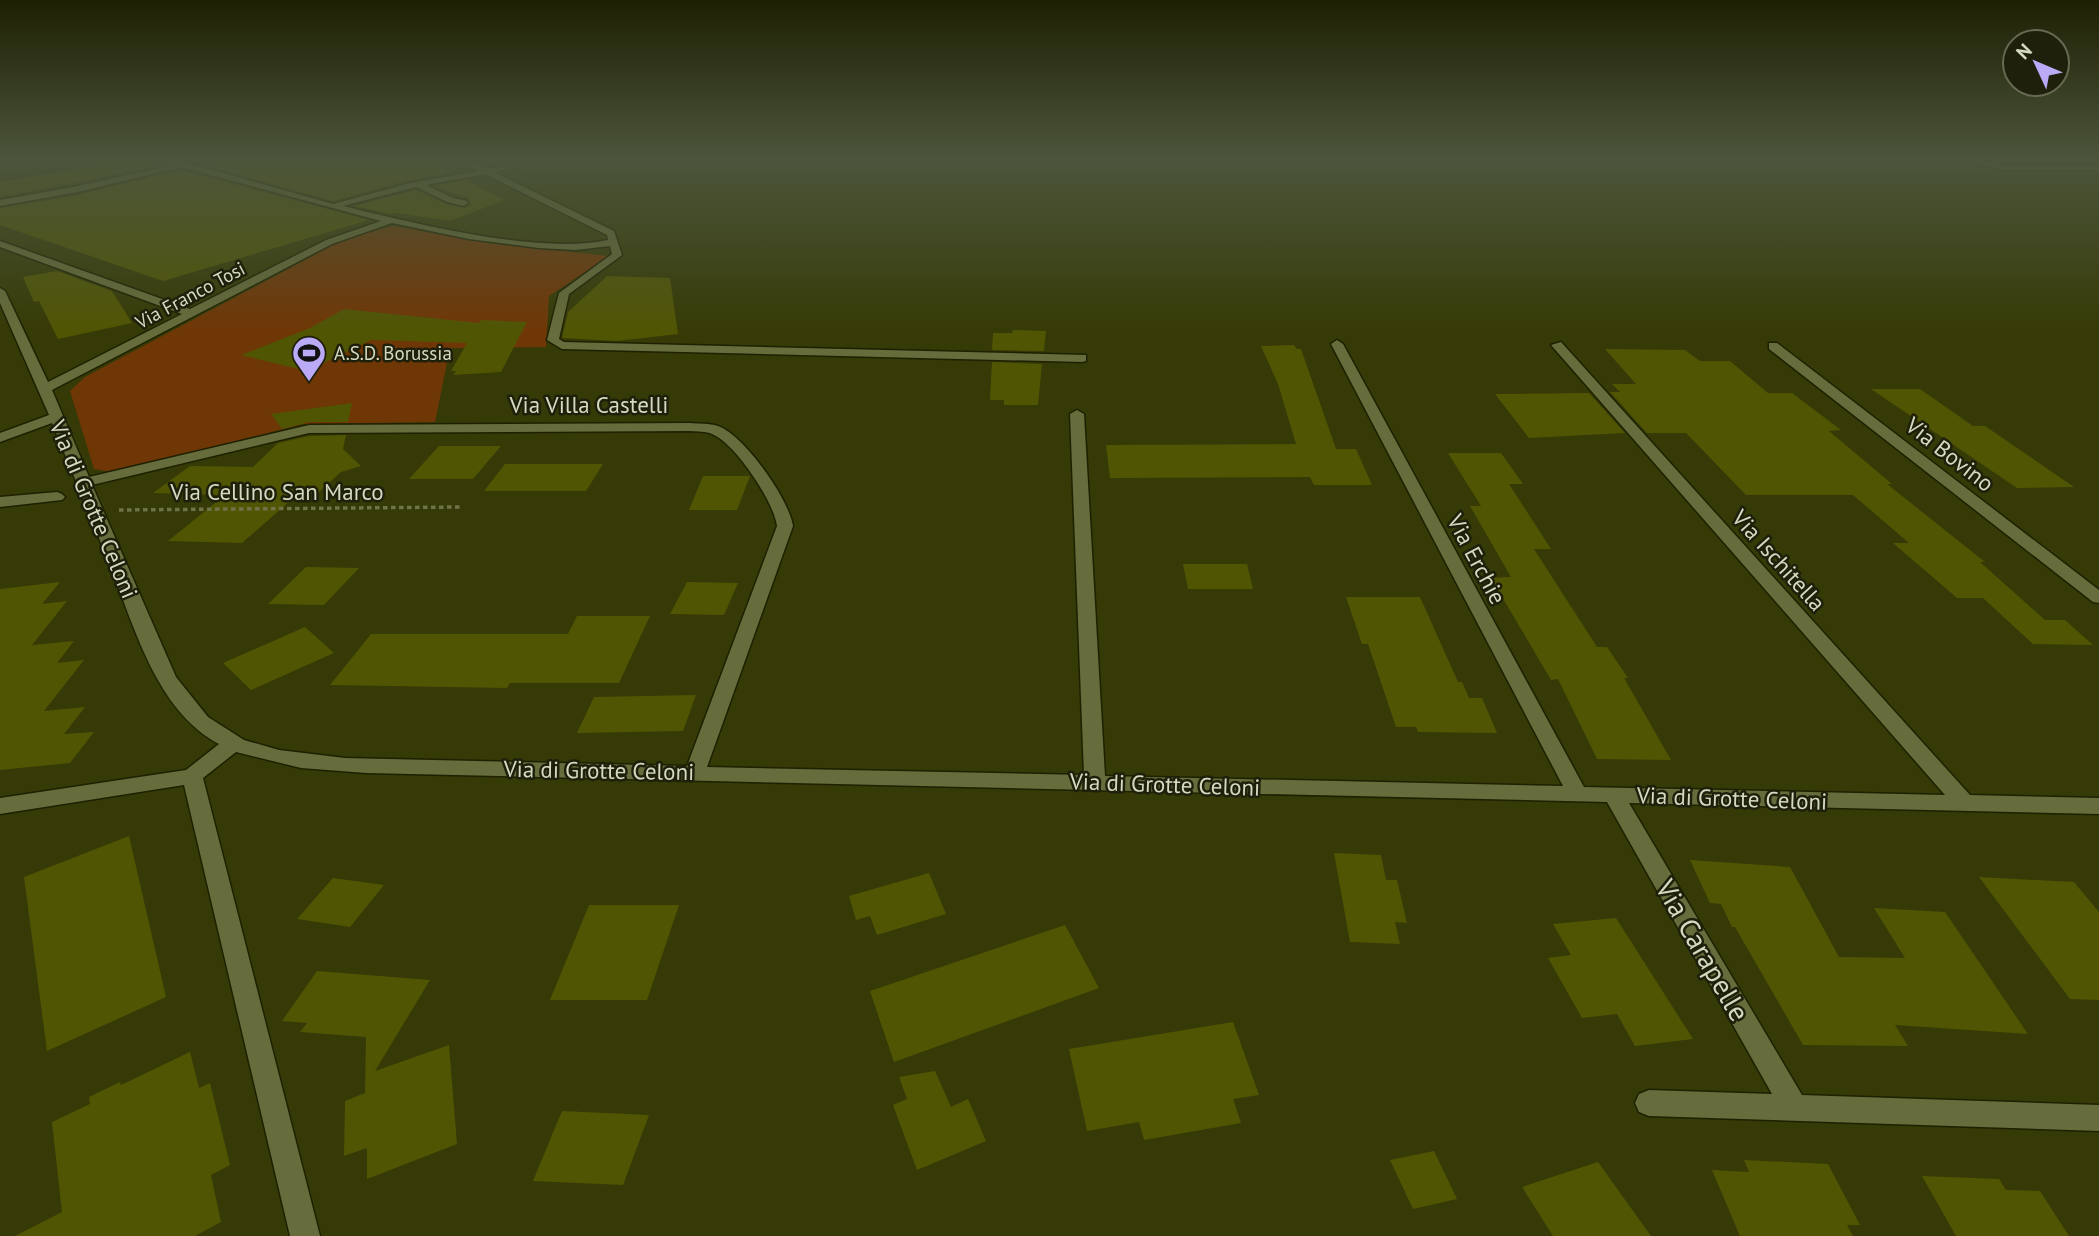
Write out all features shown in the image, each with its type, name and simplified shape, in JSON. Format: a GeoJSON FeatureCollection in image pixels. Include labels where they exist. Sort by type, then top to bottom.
{"type":"FeatureCollection","features":[{"type":"Feature","properties":{"kind":"street"},"geometry":{"type":"LineString","coordinates":[[380,217],[465,236],[544,245],[584,248],[614,242]]}},
{"type":"Feature","properties":{"kind":"street"},"geometry":{"type":"LineString","coordinates":[[577,217],[611,233],[617,254],[564,293],[553,340],[556,343],[606,348],[1082,358]]}},
{"type":"Feature","properties":{"kind":"street","name":"Via Franco Tosi"},"geometry":{"type":"LineString","coordinates":[[45,390],[329,242],[392,220]]}},
{"type":"Feature","properties":{"kind":"street"},"geometry":{"type":"LineString","coordinates":[[0,244],[193,313]]}},
{"type":"Feature","properties":{"kind":"street","name":"Via di Grotte Celoni"},"geometry":{"type":"LineString","coordinates":[[0,291],[45,390],[158,660],[171,684],[180,699],[202,723],[235,742],[278,755],[349,765],[1613,794],[1966,805],[2099,806]]}},
{"type":"Feature","properties":{"kind":"street","name":"Via Erchie"},"geometry":{"type":"LineString","coordinates":[[1337,344],[1578,795]]}},
{"type":"Feature","properties":{"kind":"street","name":"Via Ischitella"},"geometry":{"type":"LineString","coordinates":[[1557,345],[1966,805]]}},
{"type":"Feature","properties":{"kind":"street","name":"Via Bovino"},"geometry":{"type":"LineString","coordinates":[[1773,346],[2099,598]]}},
{"type":"Feature","properties":{"kind":"street"},"geometry":{"type":"LineString","coordinates":[[1077,414],[1092,759],[1096,782]]}},
{"type":"Feature","properties":{"kind":"street"},"geometry":{"type":"LineString","coordinates":[[0,438],[56,417]]}},
{"type":"Feature","properties":{"kind":"street","name":"Via Villa Castelli"},"geometry":{"type":"LineString","coordinates":[[84,483],[309,429],[690,427],[719,432],[727,437],[779,502],[785,516],[785,526],[695,772]]}},
{"type":"Feature","properties":{"kind":"street"},"geometry":{"type":"LineString","coordinates":[[0,502],[57,497]]}},
{"type":"Feature","properties":{"kind":"street"},"geometry":{"type":"LineString","coordinates":[[0,806],[192,776],[235,742]]}},
{"type":"Feature","properties":{"kind":"street"},"geometry":{"type":"LineString","coordinates":[[192,776],[305,1236]]}},
{"type":"Feature","properties":{"kind":"street","name":"Via Carapelle"},"geometry":{"type":"LineString","coordinates":[[1613,794],[1793,1106]]}},
{"type":"Feature","properties":{"kind":"street"},"geometry":{"type":"LineString","coordinates":[[1649,1103],[2099,1118]]}},
{"type":"Feature","properties":{"kind":"path","name":"Via Cellino San Marco"},"geometry":{"type":"LineString","coordinates":[[93,510],[460,507]]}},
{"type":"Feature","properties":{"kind":"shaded area"},"geometry":{"type":"Polygon","coordinates":[[[393,226],[487,243],[609,256],[549,296],[546,347],[450,348],[435,422],[303,424],[113,472],[94,469],[70,391],[85,377],[343,240],[393,226]]]}},
{"type":"Feature","properties":{"kind":"building"},"geometry":{"type":"Polygon","coordinates":[[[0,217],[356,217],[369,220],[163,281],[0,225],[0,217]]]}},
{"type":"Feature","properties":{"kind":"building"},"geometry":{"type":"Polygon","coordinates":[[[421,217],[461,217],[450,221],[421,217]]]}},
{"type":"Feature","properties":{"kind":"building"},"geometry":{"type":"Polygon","coordinates":[[[57,271],[112,291],[132,323],[58,339],[39,301],[34,302],[23,277],[57,271]]]}},
{"type":"Feature","properties":{"kind":"building"},"geometry":{"type":"Polygon","coordinates":[[[607,276],[670,278],[678,334],[617,341],[562,338],[568,312],[607,276]]]}},
{"type":"Feature","properties":{"kind":"building"},"geometry":{"type":"Polygon","coordinates":[[[344,309],[479,323],[481,320],[527,322],[501,372],[453,375],[456,371],[451,371],[467,343],[371,340],[307,371],[241,355],[310,328],[344,309]]]}},
{"type":"Feature","properties":{"kind":"building"},"geometry":{"type":"Polygon","coordinates":[[[1013,330],[1046,331],[1044,351],[992,350],[993,333],[1012,333],[1013,330]]]}},
{"type":"Feature","properties":{"kind":"building"},"geometry":{"type":"Polygon","coordinates":[[[1294,345],[1301,349],[1336,449],[1356,449],[1372,485],[1314,485],[1310,477],[1110,478],[1106,445],[1296,444],[1278,384],[1261,346],[1294,345]]]}},
{"type":"Feature","properties":{"kind":"building"},"geometry":{"type":"Polygon","coordinates":[[[1605,349],[1685,350],[1700,361],[1730,361],[1768,393],[1792,393],[1841,430],[1829,431],[1892,484],[1887,484],[1985,562],[1980,562],[2045,620],[2065,620],[2093,645],[2033,644],[1983,598],[1957,598],[1893,543],[1909,543],[1853,495],[1746,495],[1686,433],[1647,433],[1610,392],[1620,392],[1612,384],[1636,384],[1605,349]]]}},
{"type":"Feature","properties":{"kind":"building"},"geometry":{"type":"Polygon","coordinates":[[[992,362],[1042,364],[1038,405],[1004,405],[1004,400],[990,400],[992,362]]]}},
{"type":"Feature","properties":{"kind":"building"},"geometry":{"type":"Polygon","coordinates":[[[1871,389],[1920,389],[1973,426],[1985,426],[2074,487],[2017,488],[1871,389]]]}},
{"type":"Feature","properties":{"kind":"building"},"geometry":{"type":"Polygon","coordinates":[[[1589,393],[1625,433],[1529,438],[1495,394],[1589,393]]]}},
{"type":"Feature","properties":{"kind":"building"},"geometry":{"type":"Polygon","coordinates":[[[352,403],[348,422],[309,422],[282,429],[271,414],[352,403]]]}},
{"type":"Feature","properties":{"kind":"building"},"geometry":{"type":"Polygon","coordinates":[[[346,435],[343,449],[361,466],[341,472],[317,494],[298,494],[242,543],[168,541],[225,495],[153,493],[190,466],[253,467],[278,443],[309,436],[346,435]]]}},
{"type":"Feature","properties":{"kind":"building"},"geometry":{"type":"Polygon","coordinates":[[[439,446],[501,446],[473,479],[409,479],[439,446]]]}},
{"type":"Feature","properties":{"kind":"building"},"geometry":{"type":"Polygon","coordinates":[[[1448,453],[1501,453],[1523,484],[1509,484],[1551,549],[1534,549],[1597,647],[1607,647],[1628,678],[1624,678],[1671,760],[1597,759],[1558,679],[1551,680],[1491,578],[1511,577],[1470,506],[1481,506],[1448,453]]]}},
{"type":"Feature","properties":{"kind":"building"},"geometry":{"type":"Polygon","coordinates":[[[505,464],[603,464],[586,491],[484,491],[505,464]]]}},
{"type":"Feature","properties":{"kind":"building"},"geometry":{"type":"Polygon","coordinates":[[[703,476],[750,476],[737,510],[689,510],[703,476]]]}},
{"type":"Feature","properties":{"kind":"building"},"geometry":{"type":"Polygon","coordinates":[[[1183,564],[1247,564],[1253,589],[1188,589],[1183,564]]]}},
{"type":"Feature","properties":{"kind":"building"},"geometry":{"type":"Polygon","coordinates":[[[306,567],[359,568],[324,605],[268,604],[306,567]]]}},
{"type":"Feature","properties":{"kind":"building"},"geometry":{"type":"Polygon","coordinates":[[[60,582],[42,604],[67,601],[32,645],[74,641],[57,663],[84,660],[44,711],[85,707],[64,734],[94,732],[70,763],[0,770],[0,589],[60,582]]]}},
{"type":"Feature","properties":{"kind":"building"},"geometry":{"type":"Polygon","coordinates":[[[687,582],[738,583],[724,615],[670,614],[687,582]]]}},
{"type":"Feature","properties":{"kind":"building"},"geometry":{"type":"Polygon","coordinates":[[[1346,597],[1420,597],[1458,682],[1462,682],[1469,698],[1482,698],[1497,733],[1418,732],[1416,727],[1396,727],[1368,644],[1362,644],[1346,597]]]}},
{"type":"Feature","properties":{"kind":"building"},"geometry":{"type":"Polygon","coordinates":[[[577,616],[650,616],[619,683],[510,683],[507,688],[330,685],[371,634],[568,634],[577,616]]]}},
{"type":"Feature","properties":{"kind":"building"},"geometry":{"type":"Polygon","coordinates":[[[305,627],[334,653],[251,690],[223,663],[305,627]]]}},
{"type":"Feature","properties":{"kind":"building"},"geometry":{"type":"Polygon","coordinates":[[[696,695],[683,731],[577,733],[594,697],[696,695]]]}},
{"type":"Feature","properties":{"kind":"building"},"geometry":{"type":"Polygon","coordinates":[[[129,836],[166,997],[47,1051],[24,877],[129,836]]]}},
{"type":"Feature","properties":{"kind":"building"},"geometry":{"type":"Polygon","coordinates":[[[1334,853],[1381,855],[1386,880],[1397,880],[1407,923],[1395,922],[1400,944],[1350,942],[1334,853]]]}},
{"type":"Feature","properties":{"kind":"building"},"geometry":{"type":"Polygon","coordinates":[[[1690,860],[1790,867],[1839,957],[1905,958],[1874,908],[1945,912],[2028,1034],[1895,1025],[1908,1046],[1803,1045],[1721,904],[1710,903],[1690,860]]]}},
{"type":"Feature","properties":{"kind":"building"},"geometry":{"type":"Polygon","coordinates":[[[929,873],[946,914],[877,935],[870,916],[856,920],[849,896],[929,873]]]}},
{"type":"Feature","properties":{"kind":"building"},"geometry":{"type":"Polygon","coordinates":[[[1979,877],[2074,882],[2099,912],[2099,1000],[2070,999],[1979,877]]]}},
{"type":"Feature","properties":{"kind":"building"},"geometry":{"type":"Polygon","coordinates":[[[333,878],[384,885],[350,927],[297,919],[333,878]]]}},
{"type":"Feature","properties":{"kind":"building"},"geometry":{"type":"Polygon","coordinates":[[[589,905],[679,905],[647,1000],[550,1000],[589,905]]]}},
{"type":"Feature","properties":{"kind":"building"},"geometry":{"type":"Polygon","coordinates":[[[1616,918],[1693,1039],[1635,1046],[1617,1014],[1582,1018],[1548,958],[1571,955],[1553,924],[1616,918]]]}},
{"type":"Feature","properties":{"kind":"building"},"geometry":{"type":"Polygon","coordinates":[[[1065,925],[1099,988],[894,1062],[870,991],[1065,925]]]}},
{"type":"Feature","properties":{"kind":"building"},"geometry":{"type":"Polygon","coordinates":[[[317,971],[430,980],[375,1071],[449,1045],[457,1144],[367,1179],[367,1148],[344,1156],[345,1101],[365,1093],[366,1037],[300,1032],[307,1023],[282,1021],[317,971]]]}},
{"type":"Feature","properties":{"kind":"building"},"geometry":{"type":"Polygon","coordinates":[[[1233,1022],[1259,1095],[1233,1099],[1241,1123],[1144,1140],[1139,1122],[1087,1131],[1069,1049],[1233,1022]]]}},
{"type":"Feature","properties":{"kind":"building"},"geometry":{"type":"Polygon","coordinates":[[[190,1052],[199,1088],[210,1083],[230,1165],[211,1175],[221,1222],[195,1236],[15,1236],[62,1212],[52,1122],[90,1104],[89,1097],[190,1052]]]}},
{"type":"Feature","properties":{"kind":"building"},"geometry":{"type":"Polygon","coordinates":[[[935,1071],[951,1107],[968,1099],[986,1141],[917,1170],[893,1105],[907,1099],[899,1077],[935,1071]]]}},
{"type":"Feature","properties":{"kind":"building"},"geometry":{"type":"Polygon","coordinates":[[[562,1111],[649,1115],[623,1185],[533,1181],[562,1111]]]}},
{"type":"Feature","properties":{"kind":"building"},"geometry":{"type":"Polygon","coordinates":[[[1434,1151],[1457,1199],[1413,1209],[1390,1160],[1434,1151]]]}},
{"type":"Feature","properties":{"kind":"building"},"geometry":{"type":"Polygon","coordinates":[[[1744,1160],[1828,1164],[1860,1225],[1847,1225],[1853,1236],[1740,1236],[1712,1170],[1749,1172],[1744,1160]]]}},
{"type":"Feature","properties":{"kind":"building"},"geometry":{"type":"Polygon","coordinates":[[[1598,1162],[1651,1236],[1553,1236],[1522,1187],[1598,1162]]]}},
{"type":"Feature","properties":{"kind":"building"},"geometry":{"type":"Polygon","coordinates":[[[1922,1176],[1999,1179],[2006,1190],[2040,1191],[2069,1236],[1956,1236],[1922,1176]]]}},
{"type":"Feature","properties":{"kind":"place","name":"A.S.D. Borussia"},"geometry":{"type":"Point","coordinates":[309,383]}}]}
